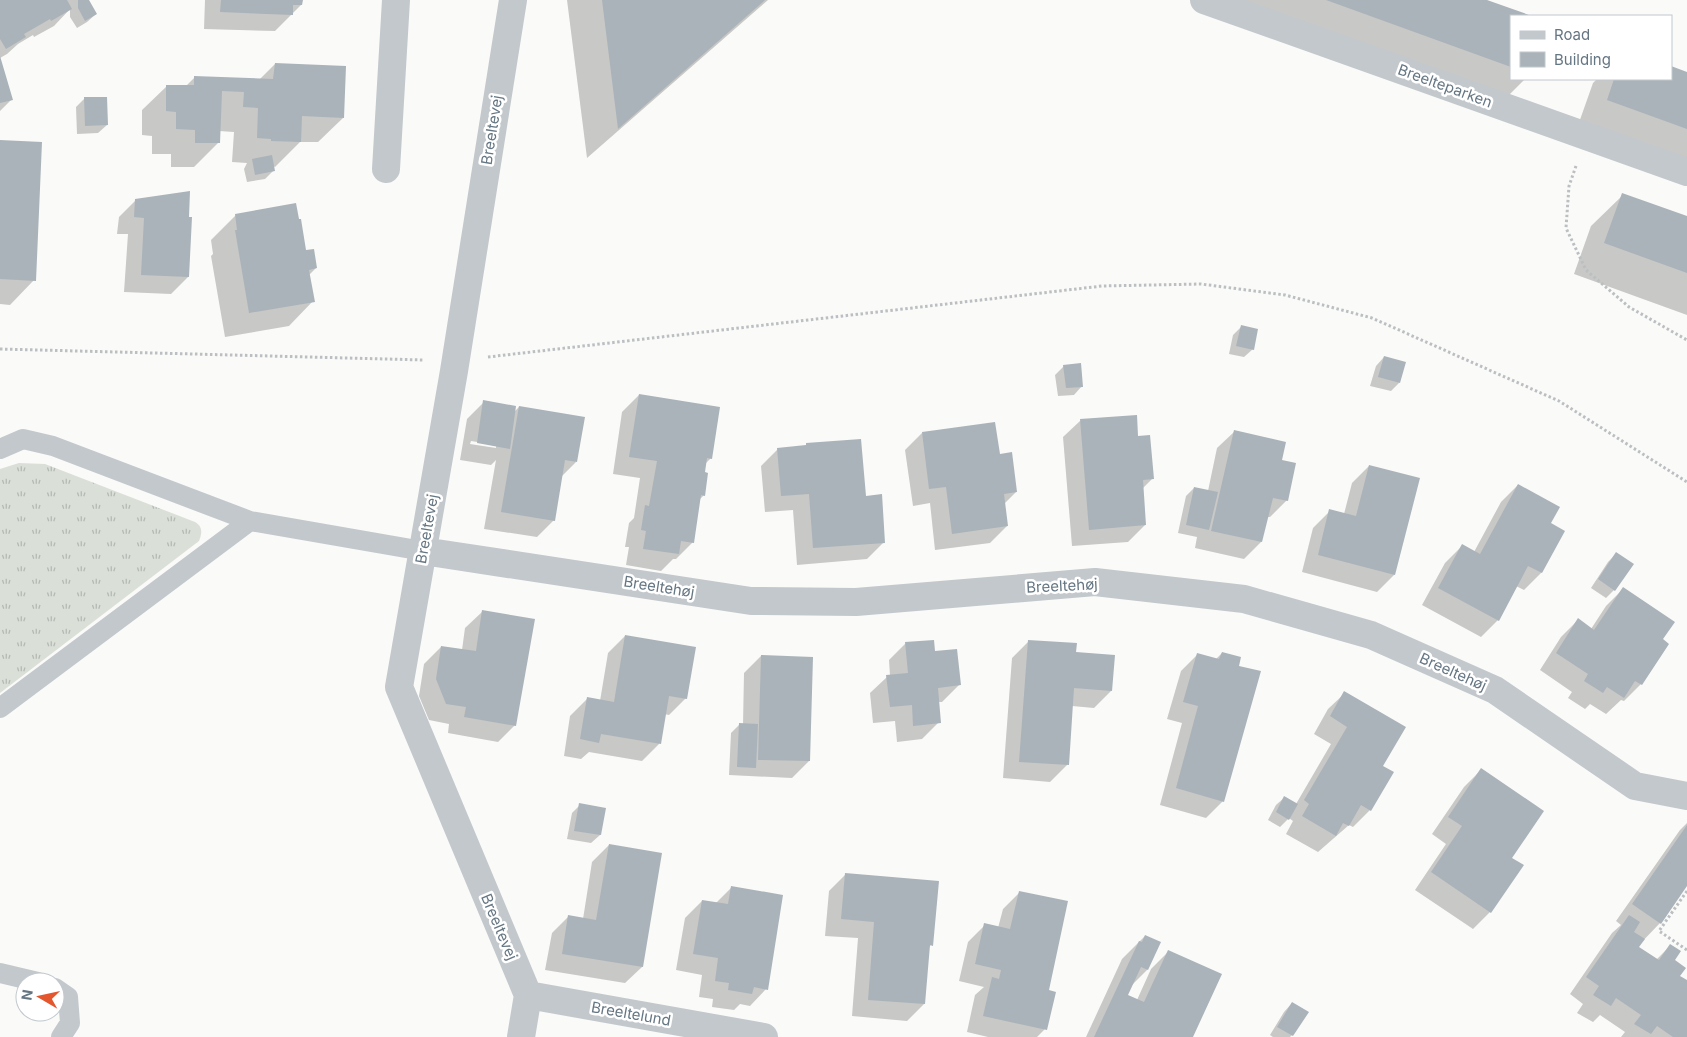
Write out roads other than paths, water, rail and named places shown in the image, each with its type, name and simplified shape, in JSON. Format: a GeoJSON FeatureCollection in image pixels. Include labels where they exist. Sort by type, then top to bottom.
{"type":"FeatureCollection","features":[{"type":"Feature","properties":{"kind":"street"},"geometry":{"type":"LineString","coordinates":[[386,169],[396,0]]}},
{"type":"Feature","properties":{"kind":"street","name":"Breeltevej"},"geometry":{"type":"LineString","coordinates":[[513,0],[424,550],[399,687],[528,995]]}},
{"type":"Feature","properties":{"kind":"street","name":"Breelteparken"},"geometry":{"type":"LineString","coordinates":[[1204,0],[1687,172]]}},
{"type":"Feature","properties":{"kind":"street","name":"Breeltehøj"},"geometry":{"type":"LineString","coordinates":[[424,550],[751,601],[856,602],[1094,582],[1244,599],[1371,635],[1495,690],[1634,786],[1687,796]]}},
{"type":"Feature","properties":{"kind":"street"},"geometry":{"type":"LineString","coordinates":[[521,1037],[528,995]]}},
{"type":"Feature","properties":{"kind":"street","name":"Breeltelund"},"geometry":{"type":"LineString","coordinates":[[528,995],[764,1037]]}},
{"type":"Feature","properties":{"kind":"lane"},"geometry":{"type":"LineString","coordinates":[[0,449],[23,439],[53,446],[250,521],[424,550]]}},
{"type":"Feature","properties":{"kind":"lane"},"geometry":{"type":"LineString","coordinates":[[0,708],[250,521]]}},
{"type":"Feature","properties":{"kind":"lane"},"geometry":{"type":"LineString","coordinates":[[0,973],[15,977]]}},
{"type":"Feature","properties":{"kind":"lane"},"geometry":{"type":"LineString","coordinates":[[61,1037],[70,1022],[68,997],[65,995]]}}]}
